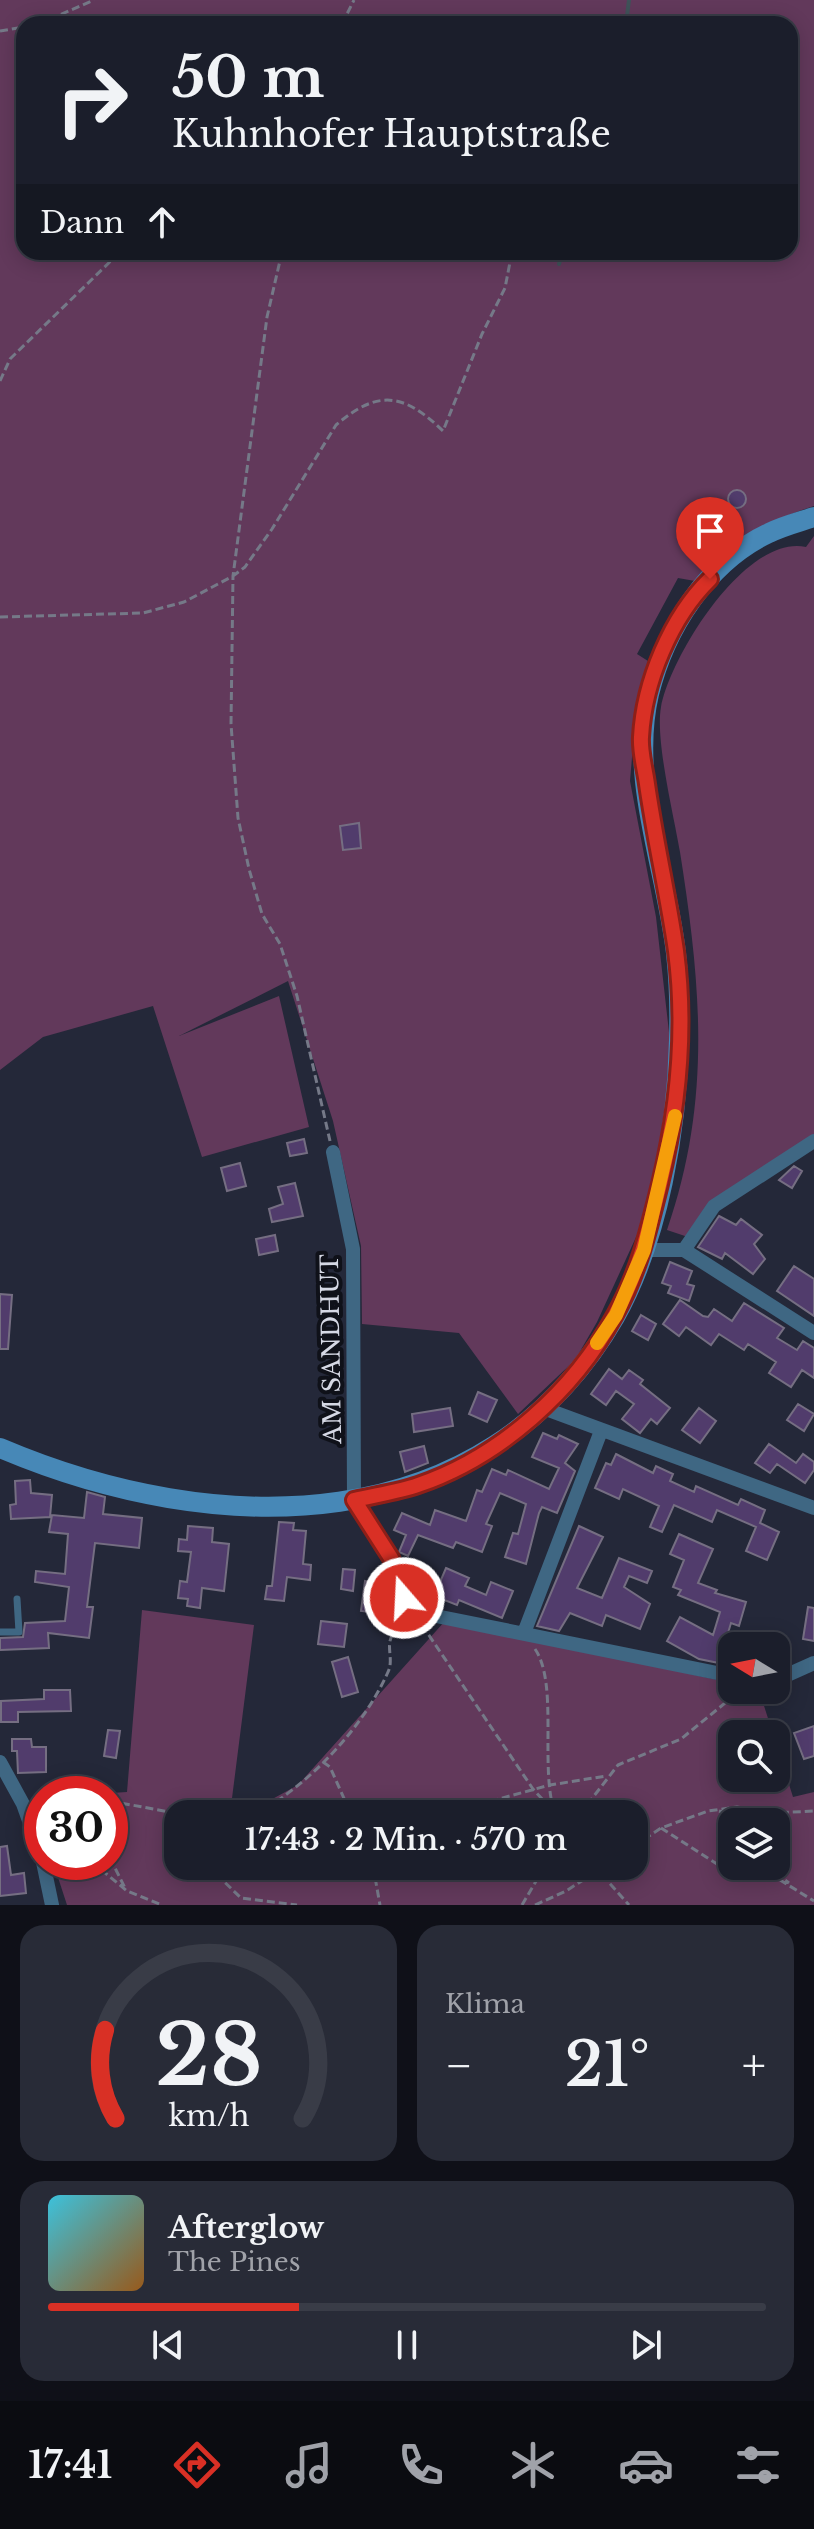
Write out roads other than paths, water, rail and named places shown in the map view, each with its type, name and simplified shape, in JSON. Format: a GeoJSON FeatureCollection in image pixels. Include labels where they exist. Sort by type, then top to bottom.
{"type":"FeatureCollection","features":[{"type":"Feature","properties":{"kind":"street"},"geometry":{"type":"LineString","coordinates":[[0,1448],[118,1487],[173,1499],[287,1508],[354,1500],[417,1486],[462,1466],[508,1438],[543,1408],[584,1362],[616,1315],[644,1250],[674,1125],[679,1037],[676,952],[654,837],[641,738],[650,690],[666,644],[692,596],[727,562],[767,534],[814,517]]}},
{"type":"Feature","properties":{"kind":"street"},"geometry":{"type":"LineString","coordinates":[[684,1250],[714,1206],[814,1141]]}},
{"type":"Feature","properties":{"kind":"street","name":"AM SANDHUT"},"geometry":{"type":"LineString","coordinates":[[333,1152],[353,1249],[354,1500]]}},
{"type":"Feature","properties":{"kind":"street"},"geometry":{"type":"LineString","coordinates":[[644,1250],[684,1250],[814,1333]]}},
{"type":"Feature","properties":{"kind":"street"},"geometry":{"type":"LineString","coordinates":[[543,1408],[814,1508]]}},
{"type":"Feature","properties":{"kind":"street"},"geometry":{"type":"LineString","coordinates":[[524,1633],[601,1431]]}},
{"type":"Feature","properties":{"kind":"street"},"geometry":{"type":"LineString","coordinates":[[354,1500],[391,1558],[404,1598],[436,1616],[718,1673]]}},
{"type":"Feature","properties":{"kind":"street"},"geometry":{"type":"LineString","coordinates":[[790,1674],[814,1663]]}},
{"type":"Feature","properties":{"kind":"street"},"geometry":{"type":"LineString","coordinates":[[0,1762],[24,1807]]}},
{"type":"Feature","properties":{"kind":"street"},"geometry":{"type":"LineString","coordinates":[[46,1880],[52,1905]]}},
{"type":"Feature","properties":{"kind":"lane"},"geometry":{"type":"LineString","coordinates":[[0,1632],[19,1632],[17,1599]]}},
{"type":"Feature","properties":{"kind":"waterway"},"geometry":{"type":"LineString","coordinates":[[627,16],[629,0]]}},
{"type":"Feature","properties":{"kind":"waterway"},"geometry":{"type":"LineString","coordinates":[[559,264],[560,260]]}}]}
